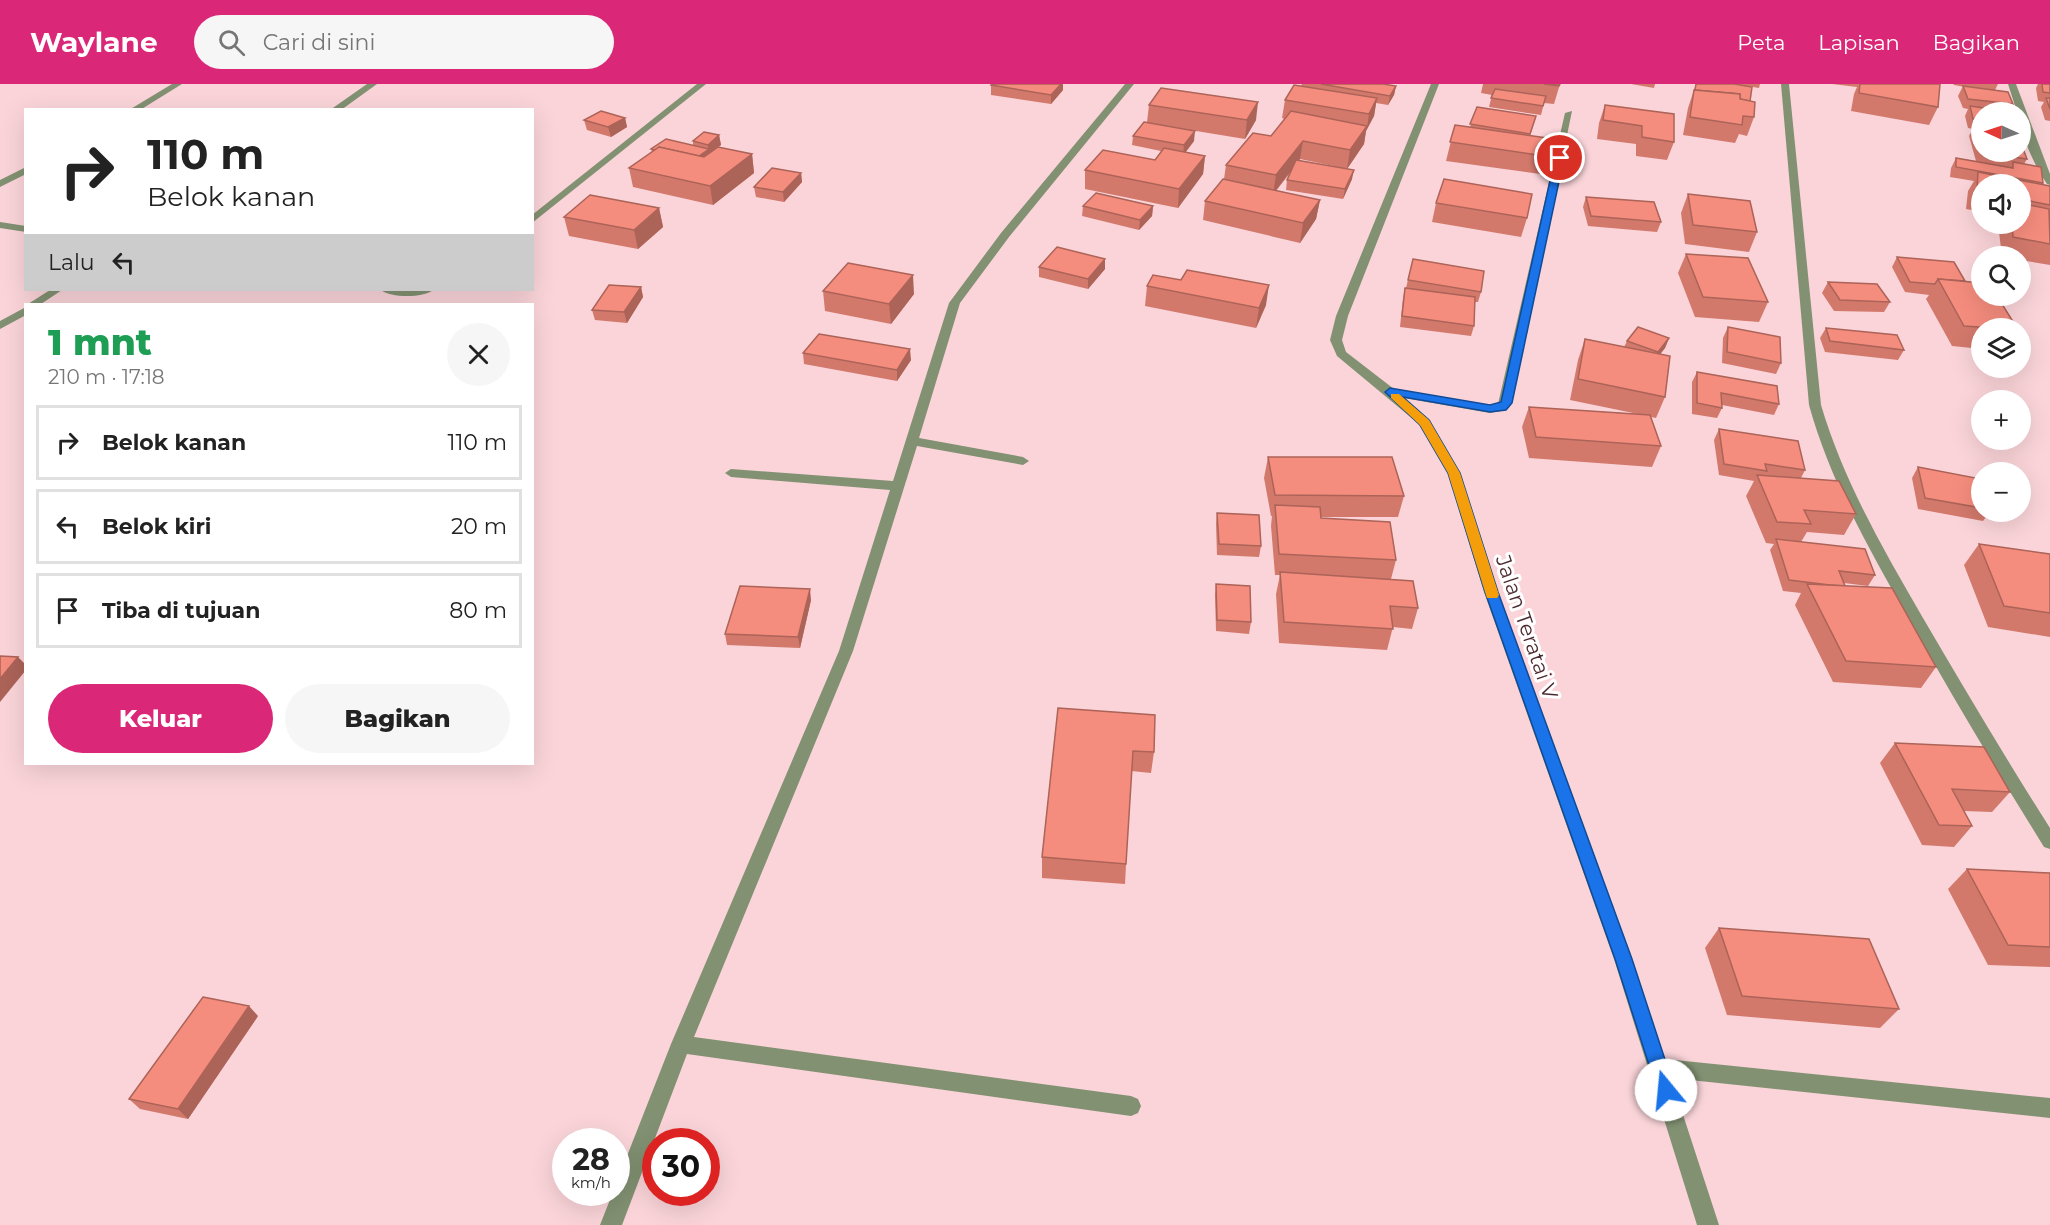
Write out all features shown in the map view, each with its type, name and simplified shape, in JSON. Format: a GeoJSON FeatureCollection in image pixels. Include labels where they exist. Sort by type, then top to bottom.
{"type":"FeatureCollection","features":[{"type":"Feature","properties":{"kind":"street"},"geometry":{"type":"LineString","coordinates":[[136,108],[178,84]]}},
{"type":"Feature","properties":{"kind":"street"},"geometry":{"type":"LineString","coordinates":[[337,108],[373,84]]}},
{"type":"Feature","properties":{"kind":"street"},"geometry":{"type":"LineString","coordinates":[[534,218],[702,84]]}},
{"type":"Feature","properties":{"kind":"street"},"geometry":{"type":"LineString","coordinates":[[611,1225],[681,1044],[846,651],[954,303],[965,285],[1130,84]]}},
{"type":"Feature","properties":{"kind":"street","name":"Jalan Teratai V"},"geometry":{"type":"LineString","coordinates":[[1435,84],[1342,316],[1336,340],[1341,354],[1425,423],[1454,473],[1491,592],[1623,959],[1708,1225]]}},
{"type":"Feature","properties":{"kind":"street"},"geometry":{"type":"LineString","coordinates":[[1785,84],[1815,405],[1822,432],[1869,539],[1987,743],[2050,843]]}},
{"type":"Feature","properties":{"kind":"street"},"geometry":{"type":"LineString","coordinates":[[2012,84],[2040,165],[2050,182]]}},
{"type":"Feature","properties":{"kind":"street"},"geometry":{"type":"LineString","coordinates":[[1390,392],[1490,409],[1502,407],[1506,403],[1569,114]]}},
{"type":"Feature","properties":{"kind":"street"},"geometry":{"type":"LineString","coordinates":[[0,184],[24,171]]}},
{"type":"Feature","properties":{"kind":"street"},"geometry":{"type":"LineString","coordinates":[[0,225],[24,229]]}},
{"type":"Feature","properties":{"kind":"street"},"geometry":{"type":"LineString","coordinates":[[36,303],[55,291]]}},
{"type":"Feature","properties":{"kind":"street"},"geometry":{"type":"LineString","coordinates":[[398,291],[418,291]]}},
{"type":"Feature","properties":{"kind":"street"},"geometry":{"type":"LineString","coordinates":[[0,326],[24,311]]}},
{"type":"Feature","properties":{"kind":"street"},"geometry":{"type":"LineString","coordinates":[[912,441],[1023,461]]}},
{"type":"Feature","properties":{"kind":"street"},"geometry":{"type":"LineString","coordinates":[[731,473],[898,486]]}},
{"type":"Feature","properties":{"kind":"street"},"geometry":{"type":"LineString","coordinates":[[681,1044],[1131,1106]]}},
{"type":"Feature","properties":{"kind":"street"},"geometry":{"type":"LineString","coordinates":[[1659,1068],[2050,1108]]}},
{"type":"Feature","properties":{"kind":"building"},"geometry":{"type":"Polygon","coordinates":[[[992,84],[1061,84],[1051,95],[992,84]]]}},
{"type":"Feature","properties":{"kind":"building"},"geometry":{"type":"Polygon","coordinates":[[[1321,84],[1383,84],[1396,86],[1390,96],[1321,84]]]}},
{"type":"Feature","properties":{"kind":"building"},"geometry":{"type":"Polygon","coordinates":[[[1696,84],[1734,84],[1752,87],[1750,101],[1740,99],[1740,94],[1695,90],[1696,84]]]}},
{"type":"Feature","properties":{"kind":"building"},"geometry":{"type":"Polygon","coordinates":[[[1860,84],[1940,84],[1938,107],[1859,93],[1860,84]]]}},
{"type":"Feature","properties":{"kind":"building"},"geometry":{"type":"Polygon","coordinates":[[[2042,84],[2050,84],[2050,93],[2043,92],[2042,84]]]}},
{"type":"Feature","properties":{"kind":"building"},"geometry":{"type":"Polygon","coordinates":[[[1294,85],[1377,98],[1369,114],[1285,100],[1294,85]]]}},
{"type":"Feature","properties":{"kind":"building"},"geometry":{"type":"Polygon","coordinates":[[[1963,86],[2008,92],[2012,102],[1995,102],[1968,99],[1963,86]]]}},
{"type":"Feature","properties":{"kind":"building"},"geometry":{"type":"Polygon","coordinates":[[[1161,88],[1258,102],[1247,120],[1149,105],[1161,88]]]}},
{"type":"Feature","properties":{"kind":"building"},"geometry":{"type":"Polygon","coordinates":[[[1495,89],[1546,96],[1543,106],[1491,98],[1495,89]]]}},
{"type":"Feature","properties":{"kind":"building"},"geometry":{"type":"Polygon","coordinates":[[[1694,90],[1740,94],[1740,99],[1755,102],[1754,117],[1743,116],[1742,125],[1690,117],[1694,90]]]}},
{"type":"Feature","properties":{"kind":"building"},"geometry":{"type":"Polygon","coordinates":[[[1605,105],[1674,114],[1674,142],[1642,137],[1642,126],[1603,120],[1605,105]]]}},
{"type":"Feature","properties":{"kind":"building"},"geometry":{"type":"Polygon","coordinates":[[[1477,107],[1536,116],[1530,134],[1470,124],[1477,107]]]}},
{"type":"Feature","properties":{"kind":"building"},"geometry":{"type":"Polygon","coordinates":[[[601,111],[625,118],[608,127],[584,120],[601,111]]]}},
{"type":"Feature","properties":{"kind":"building"},"geometry":{"type":"Polygon","coordinates":[[[1291,111],[1367,126],[1350,150],[1303,141],[1276,175],[1226,165],[1253,133],[1271,136],[1291,111]]]}},
{"type":"Feature","properties":{"kind":"building"},"geometry":{"type":"Polygon","coordinates":[[[1144,122],[1195,131],[1184,145],[1133,136],[1144,122]]]}},
{"type":"Feature","properties":{"kind":"building"},"geometry":{"type":"Polygon","coordinates":[[[1455,125],[1547,138],[1545,156],[1450,142],[1455,125]]]}},
{"type":"Feature","properties":{"kind":"building"},"geometry":{"type":"Polygon","coordinates":[[[704,132],[719,135],[708,145],[693,141],[704,132]]]}},
{"type":"Feature","properties":{"kind":"building"},"geometry":{"type":"Polygon","coordinates":[[[666,139],[709,149],[699,156],[659,147],[655,150],[651,149],[666,139]]]}},
{"type":"Feature","properties":{"kind":"building"},"geometry":{"type":"Polygon","coordinates":[[[659,147],[704,157],[718,147],[752,154],[710,186],[629,168],[659,147]]]}},
{"type":"Feature","properties":{"kind":"building"},"geometry":{"type":"Polygon","coordinates":[[[1164,148],[1205,156],[1179,189],[1085,170],[1103,150],[1155,160],[1164,148]]]}},
{"type":"Feature","properties":{"kind":"building"},"geometry":{"type":"Polygon","coordinates":[[[1956,158],[2013,168],[2013,162],[2041,167],[2043,183],[2031,181],[2031,174],[1994,174],[1956,167],[1956,158]]]}},
{"type":"Feature","properties":{"kind":"building"},"geometry":{"type":"Polygon","coordinates":[[[1296,160],[1354,170],[1345,189],[1287,180],[1296,160]]]}},
{"type":"Feature","properties":{"kind":"building"},"geometry":{"type":"Polygon","coordinates":[[[772,168],[801,173],[783,192],[754,187],[772,168]]]}},
{"type":"Feature","properties":{"kind":"building"},"geometry":{"type":"Polygon","coordinates":[[[1223,179],[1320,200],[1303,223],[1205,201],[1223,179]]]}},
{"type":"Feature","properties":{"kind":"building"},"geometry":{"type":"Polygon","coordinates":[[[1444,179],[1532,194],[1527,218],[1436,203],[1444,179]]]}},
{"type":"Feature","properties":{"kind":"building"},"geometry":{"type":"Polygon","coordinates":[[[2031,182],[2050,186],[2050,205],[2031,201],[2031,182]]]}},
{"type":"Feature","properties":{"kind":"building"},"geometry":{"type":"Polygon","coordinates":[[[1096,193],[1153,206],[1140,220],[1083,206],[1096,193]]]}},
{"type":"Feature","properties":{"kind":"building"},"geometry":{"type":"Polygon","coordinates":[[[1688,194],[1750,201],[1757,232],[1693,225],[1688,194]]]}},
{"type":"Feature","properties":{"kind":"building"},"geometry":{"type":"Polygon","coordinates":[[[590,195],[659,208],[634,230],[564,217],[590,195]]]}},
{"type":"Feature","properties":{"kind":"building"},"geometry":{"type":"Polygon","coordinates":[[[1586,197],[1654,202],[1661,222],[1591,216],[1586,197]]]}},
{"type":"Feature","properties":{"kind":"building"},"geometry":{"type":"Polygon","coordinates":[[[2031,205],[2049,209],[2050,244],[2013,237],[2013,234],[2031,234],[2031,205]]]}},
{"type":"Feature","properties":{"kind":"building"},"geometry":{"type":"Polygon","coordinates":[[[1057,247],[1105,259],[1088,279],[1039,267],[1057,247]]]}},
{"type":"Feature","properties":{"kind":"building"},"geometry":{"type":"Polygon","coordinates":[[[1686,254],[1748,258],[1768,302],[1703,297],[1686,254]]]}},
{"type":"Feature","properties":{"kind":"building"},"geometry":{"type":"Polygon","coordinates":[[[1897,257],[1954,262],[1965,281],[1938,279],[1935,284],[1910,282],[1897,257]]]}},
{"type":"Feature","properties":{"kind":"building"},"geometry":{"type":"Polygon","coordinates":[[[1413,259],[1484,271],[1481,292],[1408,280],[1413,259]]]}},
{"type":"Feature","properties":{"kind":"building"},"geometry":{"type":"Polygon","coordinates":[[[848,263],[913,275],[889,304],[823,291],[848,263]]]}},
{"type":"Feature","properties":{"kind":"building"},"geometry":{"type":"Polygon","coordinates":[[[1187,270],[1269,285],[1259,308],[1147,286],[1153,275],[1181,280],[1187,270]]]}},
{"type":"Feature","properties":{"kind":"building"},"geometry":{"type":"Polygon","coordinates":[[[1938,279],[1971,282],[1971,306],[2003,306],[2011,318],[1971,318],[1971,326],[1964,326],[1938,279]]]}},
{"type":"Feature","properties":{"kind":"building"},"geometry":{"type":"Polygon","coordinates":[[[1828,282],[1877,284],[1890,302],[1840,300],[1828,282]]]}},
{"type":"Feature","properties":{"kind":"building"},"geometry":{"type":"Polygon","coordinates":[[[609,285],[641,287],[624,312],[592,310],[609,285]]]}},
{"type":"Feature","properties":{"kind":"building"},"geometry":{"type":"Polygon","coordinates":[[[1405,288],[1475,297],[1474,326],[1402,316],[1405,288]]]}},
{"type":"Feature","properties":{"kind":"building"},"geometry":{"type":"Polygon","coordinates":[[[1638,327],[1669,338],[1658,352],[1627,341],[1638,327]]]}},
{"type":"Feature","properties":{"kind":"building"},"geometry":{"type":"Polygon","coordinates":[[[1728,327],[1780,337],[1781,363],[1727,352],[1728,327]]]}},
{"type":"Feature","properties":{"kind":"building"},"geometry":{"type":"Polygon","coordinates":[[[1826,328],[1897,335],[1904,350],[1830,341],[1826,328]]]}},
{"type":"Feature","properties":{"kind":"building"},"geometry":{"type":"Polygon","coordinates":[[[819,334],[910,349],[897,370],[803,353],[819,334]]]}},
{"type":"Feature","properties":{"kind":"building"},"geometry":{"type":"Polygon","coordinates":[[[1585,339],[1670,356],[1665,397],[1578,379],[1585,339]]]}},
{"type":"Feature","properties":{"kind":"building"},"geometry":{"type":"Polygon","coordinates":[[[1697,372],[1777,386],[1779,404],[1721,393],[1722,408],[1697,403],[1697,372]]]}},
{"type":"Feature","properties":{"kind":"building"},"geometry":{"type":"Polygon","coordinates":[[[1529,407],[1650,415],[1661,446],[1536,437],[1529,407]]]}},
{"type":"Feature","properties":{"kind":"building"},"geometry":{"type":"Polygon","coordinates":[[[1719,429],[1798,441],[1805,470],[1765,464],[1767,471],[1724,464],[1719,429]]]}},
{"type":"Feature","properties":{"kind":"building"},"geometry":{"type":"Polygon","coordinates":[[[1268,457],[1392,457],[1404,496],[1275,495],[1268,457]]]}},
{"type":"Feature","properties":{"kind":"building"},"geometry":{"type":"Polygon","coordinates":[[[1918,467],[1971,477],[1971,506],[1925,498],[1918,467]]]}},
{"type":"Feature","properties":{"kind":"building"},"geometry":{"type":"Polygon","coordinates":[[[1757,475],[1839,481],[1856,514],[1804,510],[1811,524],[1777,522],[1757,475]]]}},
{"type":"Feature","properties":{"kind":"building"},"geometry":{"type":"Polygon","coordinates":[[[1275,505],[1320,507],[1321,518],[1390,522],[1396,560],[1279,554],[1275,505]]]}},
{"type":"Feature","properties":{"kind":"building"},"geometry":{"type":"Polygon","coordinates":[[[1217,513],[1259,515],[1261,546],[1219,544],[1217,513]]]}},
{"type":"Feature","properties":{"kind":"building"},"geometry":{"type":"Polygon","coordinates":[[[1776,539],[1865,549],[1875,575],[1839,571],[1845,586],[1789,580],[1776,539]]]}},
{"type":"Feature","properties":{"kind":"building"},"geometry":{"type":"Polygon","coordinates":[[[1979,544],[2050,554],[2050,613],[2004,606],[1979,544]]]}},
{"type":"Feature","properties":{"kind":"building"},"geometry":{"type":"Polygon","coordinates":[[[1280,572],[1413,581],[1418,608],[1390,606],[1393,629],[1284,622],[1280,572]]]}},
{"type":"Feature","properties":{"kind":"building"},"geometry":{"type":"Polygon","coordinates":[[[1216,584],[1250,586],[1251,622],[1217,620],[1216,584]]]}},
{"type":"Feature","properties":{"kind":"building"},"geometry":{"type":"Polygon","coordinates":[[[1807,584],[1892,588],[1936,667],[1846,661],[1807,584]]]}},
{"type":"Feature","properties":{"kind":"building"},"geometry":{"type":"Polygon","coordinates":[[[740,586],[810,589],[798,637],[725,634],[740,586]]]}},
{"type":"Feature","properties":{"kind":"building"},"geometry":{"type":"Polygon","coordinates":[[[0,656],[18,657],[0,679],[0,656]]]}},
{"type":"Feature","properties":{"kind":"building"},"geometry":{"type":"Polygon","coordinates":[[[1058,708],[1155,715],[1154,752],[1133,751],[1126,864],[1042,857],[1058,708]]]}},
{"type":"Feature","properties":{"kind":"building"},"geometry":{"type":"Polygon","coordinates":[[[1895,743],[1984,747],[2010,792],[1952,789],[1972,826],[1939,825],[1895,743]]]}},
{"type":"Feature","properties":{"kind":"building"},"geometry":{"type":"Polygon","coordinates":[[[1967,869],[2050,873],[2050,947],[2008,945],[1967,869]]]}},
{"type":"Feature","properties":{"kind":"building"},"geometry":{"type":"Polygon","coordinates":[[[1719,928],[1869,939],[1899,1009],[1742,996],[1719,928]]]}},
{"type":"Feature","properties":{"kind":"building"},"geometry":{"type":"Polygon","coordinates":[[[203,997],[249,1006],[178,1109],[129,1099],[203,997]]]}},
{"type":"Feature","properties":{"kind":"slow traffic"},"geometry":{"type":"LineString","coordinates":[[1395,396],[1425,423],[1454,473],[1492,595]]}},
{"type":"Feature","properties":{"kind":"route"},"geometry":{"type":"LineString","coordinates":[[1560,158],[1506,403],[1502,407],[1490,409],[1390,392],[1425,423],[1454,473],[1491,592],[1623,959],[1666,1090]]}}]}
